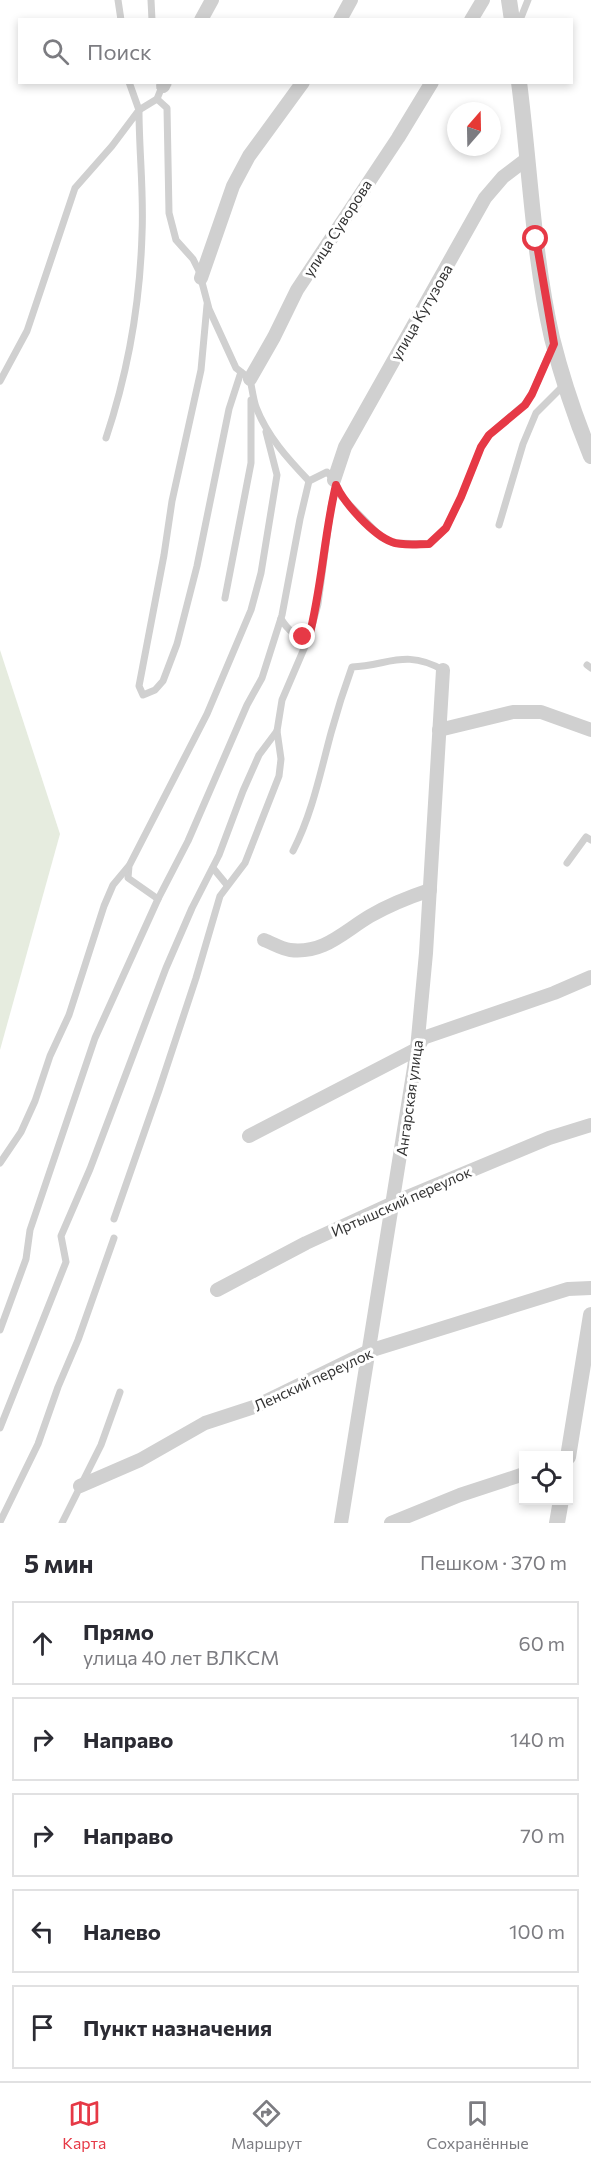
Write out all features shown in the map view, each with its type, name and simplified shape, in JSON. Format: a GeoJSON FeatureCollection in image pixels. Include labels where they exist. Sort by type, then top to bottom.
{"type":"FeatureCollection","features":[{"type":"Feature","properties":{"kind":"street"},"geometry":{"type":"LineString","coordinates":[[202,18],[212,0]]}},
{"type":"Feature","properties":{"kind":"street"},"geometry":{"type":"LineString","coordinates":[[341,18],[351,0]]}},
{"type":"Feature","properties":{"kind":"street"},"geometry":{"type":"LineString","coordinates":[[472,18],[483,0]]}},
{"type":"Feature","properties":{"kind":"street"},"geometry":{"type":"LineString","coordinates":[[509,0],[512,18]]}},
{"type":"Feature","properties":{"kind":"street"},"geometry":{"type":"LineString","coordinates":[[201,278],[233,186],[249,156],[302,84]]}},
{"type":"Feature","properties":{"kind":"street","name":"улица Суворова"},"geometry":{"type":"LineString","coordinates":[[248,378],[274,337],[297,290],[398,138],[431,84]]}},
{"type":"Feature","properties":{"kind":"street"},"geometry":{"type":"LineString","coordinates":[[519,84],[536,239],[554,344],[571,406],[591,456]]}},
{"type":"Feature","properties":{"kind":"street","name":"улица Кутузова"},"geometry":{"type":"LineString","coordinates":[[335,482],[345,447],[485,198],[503,177],[528,158]]}},
{"type":"Feature","properties":{"kind":"street","name":"Ангарская улица"},"geometry":{"type":"LineString","coordinates":[[341,1523],[417,1049],[426,953],[443,670]]}},
{"type":"Feature","properties":{"kind":"street"},"geometry":{"type":"LineString","coordinates":[[439,730],[513,712],[541,712],[591,730]]}},
{"type":"Feature","properties":{"kind":"street"},"geometry":{"type":"LineString","coordinates":[[264,940],[289,950],[316,949],[333,942],[368,917],[400,900],[430,890]]}},
{"type":"Feature","properties":{"kind":"street"},"geometry":{"type":"LineString","coordinates":[[249,1136],[417,1049],[423,1038],[554,993],[591,977]]}},
{"type":"Feature","properties":{"kind":"street","name":"Иртышский переулок"},"geometry":{"type":"LineString","coordinates":[[217,1290],[306,1243],[393,1203],[549,1138],[591,1125]]}},
{"type":"Feature","properties":{"kind":"street","name":"Ленский переулок"},"geometry":{"type":"LineString","coordinates":[[80,1486],[140,1460],[205,1423],[254,1407],[369,1351],[568,1289],[591,1288]]}},
{"type":"Feature","properties":{"kind":"street"},"geometry":{"type":"LineString","coordinates":[[569,1451],[591,1315]]}},
{"type":"Feature","properties":{"kind":"street"},"geometry":{"type":"LineString","coordinates":[[391,1523],[460,1495],[519,1476]]}},
{"type":"Feature","properties":{"kind":"street"},"geometry":{"type":"LineString","coordinates":[[557,1523],[560,1505]]}},
{"type":"Feature","properties":{"kind":"lane"},"geometry":{"type":"LineString","coordinates":[[118,0],[121,18]]}},
{"type":"Feature","properties":{"kind":"lane"},"geometry":{"type":"LineString","coordinates":[[151,0],[152,18]]}},
{"type":"Feature","properties":{"kind":"lane"},"geometry":{"type":"LineString","coordinates":[[521,18],[528,0]]}},
{"type":"Feature","properties":{"kind":"lane"},"geometry":{"type":"LineString","coordinates":[[106,438],[117,405],[135,321],[142,235],[140,110],[130,84]]}},
{"type":"Feature","properties":{"kind":"lane"},"geometry":{"type":"LineString","coordinates":[[0,381],[27,331],[75,188],[140,110],[157,99],[164,84]]}},
{"type":"Feature","properties":{"kind":"lane"},"geometry":{"type":"LineString","coordinates":[[157,99],[167,108],[169,213],[176,240],[193,259],[207,302],[236,368],[248,378],[255,405],[267,430],[309,481]]}},
{"type":"Feature","properties":{"kind":"lane"},"geometry":{"type":"LineString","coordinates":[[207,302],[201,370],[172,501],[139,686],[143,695],[155,690],[163,681],[177,644],[197,566],[229,409],[248,378]]}},
{"type":"Feature","properties":{"kind":"lane"},"geometry":{"type":"LineString","coordinates":[[309,481],[327,472],[341,495],[381,537],[394,543],[429,544],[446,528],[481,447],[489,435],[525,405],[532,394],[554,344]]}},
{"type":"Feature","properties":{"kind":"lane"},"geometry":{"type":"LineString","coordinates":[[225,598],[252,463],[248,378]]}},
{"type":"Feature","properties":{"kind":"lane"},"geometry":{"type":"LineString","coordinates":[[499,525],[523,444],[537,413],[565,384]]}},
{"type":"Feature","properties":{"kind":"lane"},"geometry":{"type":"LineString","coordinates":[[0,1163],[21,1132],[35,1101],[50,1056],[69,1015],[113,885],[129,866],[207,714],[251,610],[261,573],[277,475],[261,418]]}},
{"type":"Feature","properties":{"kind":"lane"},"geometry":{"type":"LineString","coordinates":[[0,1330],[26,1259],[30,1230],[95,1038],[158,899],[188,841],[247,705],[262,678],[281,619],[309,481]]}},
{"type":"Feature","properties":{"kind":"lane"},"geometry":{"type":"LineString","coordinates":[[114,1219],[196,978],[220,896],[245,863],[279,776],[281,759],[277,731],[282,700],[309,637],[318,604],[335,482]]}},
{"type":"Feature","properties":{"kind":"lane"},"geometry":{"type":"LineString","coordinates":[[281,619],[288,631],[309,637]]}},
{"type":"Feature","properties":{"kind":"lane"},"geometry":{"type":"LineString","coordinates":[[293,851],[316,795],[330,736],[352,667],[370,666],[396,659],[428,661],[443,670]]}},
{"type":"Feature","properties":{"kind":"lane"},"geometry":{"type":"LineString","coordinates":[[0,1428],[66,1262],[62,1236],[90,1169],[166,968],[192,908],[213,868],[255,764],[277,731]]}},
{"type":"Feature","properties":{"kind":"lane"},"geometry":{"type":"LineString","coordinates":[[567,863],[586,837],[591,840]]}},
{"type":"Feature","properties":{"kind":"lane"},"geometry":{"type":"LineString","coordinates":[[129,866],[128,878],[158,899]]}},
{"type":"Feature","properties":{"kind":"lane"},"geometry":{"type":"LineString","coordinates":[[213,868],[227,885]]}},
{"type":"Feature","properties":{"kind":"lane"},"geometry":{"type":"LineString","coordinates":[[0,1522],[38,1444],[114,1238]]}},
{"type":"Feature","properties":{"kind":"lane"},"geometry":{"type":"LineString","coordinates":[[62,1523],[101,1445],[120,1392]]}},
{"type":"Feature","properties":{"kind":"shaded area"},"geometry":{"type":"Polygon","coordinates":[[[0,650],[60,834],[0,1050],[0,650]]]}},
{"type":"Feature","properties":{"kind":"route"},"geometry":{"type":"LineString","coordinates":[[303,637],[309,637],[318,604],[323,558],[336,485],[341,495],[357,514],[381,537],[394,543],[429,544],[446,528],[481,447],[489,435],[525,405],[532,394],[554,344],[536,239]]}}]}
